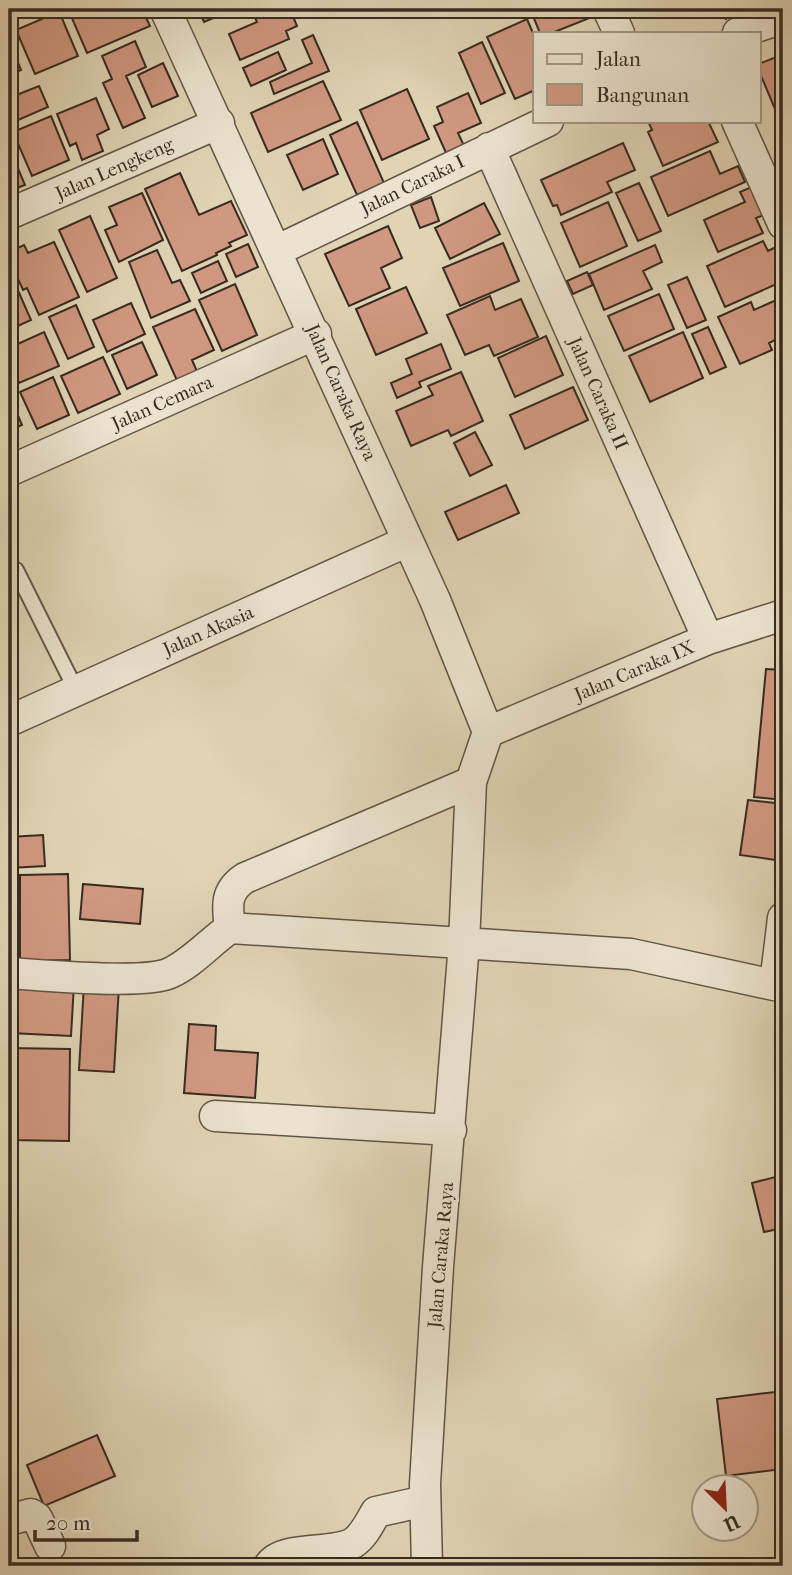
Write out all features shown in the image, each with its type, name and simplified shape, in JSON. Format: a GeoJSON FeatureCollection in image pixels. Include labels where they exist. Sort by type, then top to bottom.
{"type":"FeatureCollection","features":[{"type":"Feature","properties":{"kind":"street","name":"Jalan Caraka Raya"},"geometry":{"type":"LineString","coordinates":[[165,9],[316,334],[461,659],[488,732],[471,782],[464,943],[438,1267],[425,1501],[427,1566]]}},
{"type":"Feature","properties":{"kind":"street"},"geometry":{"type":"LineString","coordinates":[[608,9],[619,32]]}},
{"type":"Feature","properties":{"kind":"street"},"geometry":{"type":"LineString","coordinates":[[744,24],[783,18]]}},
{"type":"Feature","properties":{"kind":"street","name":"Jalan Caraka I"},"geometry":{"type":"LineString","coordinates":[[278,250],[546,122]]}},
{"type":"Feature","properties":{"kind":"street"},"geometry":{"type":"LineString","coordinates":[[737,122],[783,224]]}},
{"type":"Feature","properties":{"kind":"street","name":"Jalan Lengkeng"},"geometry":{"type":"LineString","coordinates":[[9,214],[219,123]]}},
{"type":"Feature","properties":{"kind":"street","name":"Jalan Caraka II"},"geometry":{"type":"LineString","coordinates":[[489,148],[708,639]]}},
{"type":"Feature","properties":{"kind":"street","name":"Jalan Cemara"},"geometry":{"type":"LineString","coordinates":[[9,471],[316,334]]}},
{"type":"Feature","properties":{"kind":"street","name":"Jalan Akasia"},"geometry":{"type":"LineString","coordinates":[[9,721],[408,541]]}},
{"type":"Feature","properties":{"kind":"street","name":"Jalan Caraka IX"},"geometry":{"type":"LineString","coordinates":[[488,732],[708,639],[783,615]]}},
{"type":"Feature","properties":{"kind":"street"},"geometry":{"type":"LineString","coordinates":[[230,928],[227,901],[233,885],[245,877],[471,782]]}},
{"type":"Feature","properties":{"kind":"street"},"geometry":{"type":"LineString","coordinates":[[9,973],[154,979],[186,963],[205,945],[230,928],[631,954],[779,986],[783,918]]}},
{"type":"Feature","properties":{"kind":"street"},"geometry":{"type":"LineString","coordinates":[[215,1116],[451,1130]]}},
{"type":"Feature","properties":{"kind":"street"},"geometry":{"type":"LineString","coordinates":[[269,1566],[284,1556],[352,1544],[361,1536],[376,1512],[425,1501]]}},
{"type":"Feature","properties":{"kind":"street"},"geometry":{"type":"LineString","coordinates":[[9,1520],[31,1514],[37,1518],[50,1546]]}},
{"type":"Feature","properties":{"kind":"lane"},"geometry":{"type":"LineString","coordinates":[[16,570],[76,690]]}},
{"type":"Feature","properties":{"kind":"building"},"geometry":{"type":"Polygon","coordinates":[[[37,9],[58,9],[78,56],[35,74],[16,30],[42,19],[37,9]]]}},
{"type":"Feature","properties":{"kind":"building"},"geometry":{"type":"Polygon","coordinates":[[[68,9],[142,9],[150,26],[87,53],[68,9]]]}},
{"type":"Feature","properties":{"kind":"building"},"geometry":{"type":"Polygon","coordinates":[[[198,9],[235,9],[204,22],[198,9]]]}},
{"type":"Feature","properties":{"kind":"building"},"geometry":{"type":"Polygon","coordinates":[[[251,9],[290,9],[297,26],[286,31],[289,39],[240,60],[229,34],[257,22],[251,9]]]}},
{"type":"Feature","properties":{"kind":"building"},"geometry":{"type":"Polygon","coordinates":[[[530,9],[589,9],[592,17],[554,32],[540,32],[530,9]]]}},
{"type":"Feature","properties":{"kind":"building"},"geometry":{"type":"Polygon","coordinates":[[[701,9],[730,9],[726,19],[701,9]]]}},
{"type":"Feature","properties":{"kind":"building"},"geometry":{"type":"Polygon","coordinates":[[[527,19],[533,33],[533,91],[515,99],[487,37],[527,19]]]}},
{"type":"Feature","properties":{"kind":"building"},"geometry":{"type":"Polygon","coordinates":[[[313,35],[329,71],[274,94],[270,82],[312,63],[302,40],[313,35]]]}},
{"type":"Feature","properties":{"kind":"building"},"geometry":{"type":"Polygon","coordinates":[[[9,40],[21,70],[9,76],[9,40]]]}},
{"type":"Feature","properties":{"kind":"building"},"geometry":{"type":"Polygon","coordinates":[[[135,41],[146,67],[126,76],[145,118],[123,128],[103,83],[112,79],[102,56],[135,41]]]}},
{"type":"Feature","properties":{"kind":"building"},"geometry":{"type":"Polygon","coordinates":[[[482,42],[505,93],[481,104],[459,53],[482,42]]]}},
{"type":"Feature","properties":{"kind":"building"},"geometry":{"type":"Polygon","coordinates":[[[278,52],[286,70],[251,86],[243,68],[278,52]]]}},
{"type":"Feature","properties":{"kind":"building"},"geometry":{"type":"Polygon","coordinates":[[[781,55],[783,128],[760,73],[760,64],[781,55]]]}},
{"type":"Feature","properties":{"kind":"building"},"geometry":{"type":"Polygon","coordinates":[[[163,63],[178,96],[152,107],[138,75],[163,63]]]}},
{"type":"Feature","properties":{"kind":"building"},"geometry":{"type":"Polygon","coordinates":[[[323,81],[341,120],[268,152],[251,113],[323,81]]]}},
{"type":"Feature","properties":{"kind":"building"},"geometry":{"type":"Polygon","coordinates":[[[39,86],[48,107],[9,124],[9,98],[39,86]]]}},
{"type":"Feature","properties":{"kind":"building"},"geometry":{"type":"Polygon","coordinates":[[[407,89],[429,139],[382,160],[360,110],[407,89]]]}},
{"type":"Feature","properties":{"kind":"building"},"geometry":{"type":"Polygon","coordinates":[[[468,93],[481,123],[458,133],[465,148],[447,155],[434,126],[443,122],[437,107],[468,93]]]}},
{"type":"Feature","properties":{"kind":"building"},"geometry":{"type":"Polygon","coordinates":[[[96,98],[109,129],[97,135],[103,151],[82,160],[76,143],[70,146],[57,114],[96,98]]]}},
{"type":"Feature","properties":{"kind":"building"},"geometry":{"type":"Polygon","coordinates":[[[51,116],[69,160],[32,176],[13,132],[51,116]]]}},
{"type":"Feature","properties":{"kind":"building"},"geometry":{"type":"Polygon","coordinates":[[[357,122],[384,183],[357,195],[330,135],[357,122]]]}},
{"type":"Feature","properties":{"kind":"building"},"geometry":{"type":"Polygon","coordinates":[[[648,122],[708,122],[718,142],[663,166],[648,132],[652,130],[648,122]]]}},
{"type":"Feature","properties":{"kind":"building"},"geometry":{"type":"Polygon","coordinates":[[[323,139],[338,174],[303,190],[287,155],[323,139]]]}},
{"type":"Feature","properties":{"kind":"building"},"geometry":{"type":"Polygon","coordinates":[[[623,143],[635,170],[607,182],[612,192],[561,215],[557,205],[553,206],[541,180],[623,143]]]}},
{"type":"Feature","properties":{"kind":"building"},"geometry":{"type":"Polygon","coordinates":[[[9,147],[25,185],[9,191],[9,147]]]}},
{"type":"Feature","properties":{"kind":"building"},"geometry":{"type":"Polygon","coordinates":[[[710,151],[720,174],[738,166],[745,182],[668,216],[651,177],[710,151]]]}},
{"type":"Feature","properties":{"kind":"building"},"geometry":{"type":"Polygon","coordinates":[[[180,173],[199,215],[231,201],[247,235],[229,243],[231,246],[216,253],[217,255],[182,271],[145,189],[180,173]]]}},
{"type":"Feature","properties":{"kind":"building"},"geometry":{"type":"Polygon","coordinates":[[[639,183],[661,231],[638,241],[616,193],[639,183]]]}},
{"type":"Feature","properties":{"kind":"building"},"geometry":{"type":"Polygon","coordinates":[[[754,186],[766,214],[756,218],[763,233],[718,252],[704,220],[745,202],[740,192],[754,186]]]}},
{"type":"Feature","properties":{"kind":"building"},"geometry":{"type":"Polygon","coordinates":[[[142,193],[163,240],[119,262],[105,230],[117,225],[109,207],[142,193]]]}},
{"type":"Feature","properties":{"kind":"building"},"geometry":{"type":"Polygon","coordinates":[[[431,197],[439,221],[420,228],[411,205],[431,197]]]}},
{"type":"Feature","properties":{"kind":"building"},"geometry":{"type":"Polygon","coordinates":[[[608,202],[627,246],[580,267],[561,223],[608,202]]]}},
{"type":"Feature","properties":{"kind":"building"},"geometry":{"type":"Polygon","coordinates":[[[484,203],[500,234],[450,259],[435,228],[484,203]]]}},
{"type":"Feature","properties":{"kind":"building"},"geometry":{"type":"Polygon","coordinates":[[[90,216],[117,278],[87,292],[59,230],[90,216]]]}},
{"type":"Feature","properties":{"kind":"building"},"geometry":{"type":"Polygon","coordinates":[[[388,226],[402,258],[381,268],[390,288],[349,306],[325,254],[388,226]]]}},
{"type":"Feature","properties":{"kind":"building"},"geometry":{"type":"Polygon","coordinates":[[[763,241],[768,251],[776,247],[783,264],[783,275],[779,277],[781,282],[725,307],[707,266],[763,241]]]}},
{"type":"Feature","properties":{"kind":"building"},"geometry":{"type":"Polygon","coordinates":[[[54,242],[79,297],[39,315],[27,288],[23,290],[9,259],[9,252],[24,245],[28,253],[54,242]]]}},
{"type":"Feature","properties":{"kind":"building"},"geometry":{"type":"Polygon","coordinates":[[[503,243],[519,281],[460,306],[443,268],[503,243]]]}},
{"type":"Feature","properties":{"kind":"building"},"geometry":{"type":"Polygon","coordinates":[[[248,244],[258,267],[236,277],[226,254],[248,244]]]}},
{"type":"Feature","properties":{"kind":"building"},"geometry":{"type":"Polygon","coordinates":[[[655,245],[662,262],[643,271],[652,289],[604,310],[589,274],[655,245]]]}},
{"type":"Feature","properties":{"kind":"building"},"geometry":{"type":"Polygon","coordinates":[[[157,250],[172,283],[180,280],[190,301],[151,318],[129,262],[157,250]]]}},
{"type":"Feature","properties":{"kind":"building"},"geometry":{"type":"Polygon","coordinates":[[[218,261],[227,281],[201,293],[192,273],[218,261]]]}},
{"type":"Feature","properties":{"kind":"building"},"geometry":{"type":"Polygon","coordinates":[[[9,270],[31,320],[9,330],[9,270]]]}},
{"type":"Feature","properties":{"kind":"building"},"geometry":{"type":"Polygon","coordinates":[[[587,272],[593,285],[573,294],[567,281],[587,272]]]}},
{"type":"Feature","properties":{"kind":"building"},"geometry":{"type":"Polygon","coordinates":[[[687,277],[706,320],[687,328],[668,285],[687,277]]]}},
{"type":"Feature","properties":{"kind":"building"},"geometry":{"type":"Polygon","coordinates":[[[235,284],[257,335],[222,351],[199,300],[235,284]]]}},
{"type":"Feature","properties":{"kind":"building"},"geometry":{"type":"Polygon","coordinates":[[[406,287],[427,333],[376,355],[356,309],[406,287]]]}},
{"type":"Feature","properties":{"kind":"building"},"geometry":{"type":"Polygon","coordinates":[[[659,294],[674,329],[624,351],[608,316],[659,294]]]}},
{"type":"Feature","properties":{"kind":"building"},"geometry":{"type":"Polygon","coordinates":[[[490,296],[495,310],[521,299],[538,337],[494,356],[489,345],[465,355],[447,315],[490,296]]]}},
{"type":"Feature","properties":{"kind":"building"},"geometry":{"type":"Polygon","coordinates":[[[783,297],[783,336],[769,343],[772,350],[740,364],[718,317],[751,302],[754,310],[783,297]]]}},
{"type":"Feature","properties":{"kind":"building"},"geometry":{"type":"Polygon","coordinates":[[[131,303],[145,334],[107,352],[93,320],[131,303]]]}},
{"type":"Feature","properties":{"kind":"building"},"geometry":{"type":"Polygon","coordinates":[[[76,305],[94,347],[68,359],[49,317],[76,305]]]}},
{"type":"Feature","properties":{"kind":"building"},"geometry":{"type":"Polygon","coordinates":[[[195,309],[214,350],[192,360],[199,376],[179,385],[153,327],[195,309]]]}},
{"type":"Feature","properties":{"kind":"building"},"geometry":{"type":"Polygon","coordinates":[[[708,327],[726,367],[710,374],[692,334],[708,327]]]}},
{"type":"Feature","properties":{"kind":"building"},"geometry":{"type":"Polygon","coordinates":[[[44,332],[59,366],[19,383],[9,360],[9,348],[44,332]]]}},
{"type":"Feature","properties":{"kind":"building"},"geometry":{"type":"Polygon","coordinates":[[[683,332],[703,378],[650,402],[629,356],[683,332]]]}},
{"type":"Feature","properties":{"kind":"building"},"geometry":{"type":"Polygon","coordinates":[[[546,336],[563,375],[515,397],[498,358],[546,336]]]}},
{"type":"Feature","properties":{"kind":"building"},"geometry":{"type":"Polygon","coordinates":[[[142,342],[157,375],[127,389],[112,355],[142,342]]]}},
{"type":"Feature","properties":{"kind":"building"},"geometry":{"type":"Polygon","coordinates":[[[441,344],[451,369],[419,382],[421,387],[397,398],[391,383],[412,374],[406,359],[441,344]]]}},
{"type":"Feature","properties":{"kind":"building"},"geometry":{"type":"Polygon","coordinates":[[[103,357],[120,394],[78,413],[61,376],[103,357]]]}},
{"type":"Feature","properties":{"kind":"building"},"geometry":{"type":"Polygon","coordinates":[[[461,372],[483,421],[451,436],[448,430],[411,446],[396,411],[433,395],[428,386],[461,372]]]}},
{"type":"Feature","properties":{"kind":"building"},"geometry":{"type":"Polygon","coordinates":[[[53,377],[69,415],[37,429],[20,392],[53,377]]]}},
{"type":"Feature","properties":{"kind":"building"},"geometry":{"type":"Polygon","coordinates":[[[573,387],[588,420],[525,449],[510,415],[573,387]]]}},
{"type":"Feature","properties":{"kind":"building"},"geometry":{"type":"Polygon","coordinates":[[[9,394],[22,425],[9,431],[9,394]]]}},
{"type":"Feature","properties":{"kind":"building"},"geometry":{"type":"Polygon","coordinates":[[[475,432],[492,465],[470,476],[454,443],[475,432]]]}},
{"type":"Feature","properties":{"kind":"building"},"geometry":{"type":"Polygon","coordinates":[[[506,485],[519,513],[458,540],[445,512],[506,485]]]}},
{"type":"Feature","properties":{"kind":"building"},"geometry":{"type":"Polygon","coordinates":[[[766,669],[783,670],[783,800],[754,797],[766,669]]]}},
{"type":"Feature","properties":{"kind":"building"},"geometry":{"type":"Polygon","coordinates":[[[748,800],[783,804],[783,861],[740,855],[748,800]]]}},
{"type":"Feature","properties":{"kind":"building"},"geometry":{"type":"Polygon","coordinates":[[[43,835],[45,866],[9,868],[9,837],[43,835]]]}},
{"type":"Feature","properties":{"kind":"building"},"geometry":{"type":"Polygon","coordinates":[[[68,874],[70,960],[20,961],[20,875],[68,874]]]}},
{"type":"Feature","properties":{"kind":"building"},"geometry":{"type":"Polygon","coordinates":[[[83,884],[143,889],[140,924],[80,919],[83,884]]]}},
{"type":"Feature","properties":{"kind":"building"},"geometry":{"type":"Polygon","coordinates":[[[14,980],[74,984],[71,1036],[10,1033],[14,980]]]}},
{"type":"Feature","properties":{"kind":"building"},"geometry":{"type":"Polygon","coordinates":[[[84,984],[119,986],[114,1072],[79,1070],[84,984]]]}},
{"type":"Feature","properties":{"kind":"building"},"geometry":{"type":"Polygon","coordinates":[[[189,1024],[216,1026],[215,1050],[258,1053],[255,1098],[184,1093],[189,1024]]]}},
{"type":"Feature","properties":{"kind":"building"},"geometry":{"type":"Polygon","coordinates":[[[9,1048],[70,1049],[69,1141],[9,1140],[9,1048]]]}},
{"type":"Feature","properties":{"kind":"building"},"geometry":{"type":"Polygon","coordinates":[[[783,1175],[783,1228],[764,1232],[752,1183],[783,1175]]]}},
{"type":"Feature","properties":{"kind":"building"},"geometry":{"type":"Polygon","coordinates":[[[775,1392],[783,1469],[726,1474],[717,1399],[775,1392]]]}},
{"type":"Feature","properties":{"kind":"building"},"geometry":{"type":"Polygon","coordinates":[[[97,1435],[115,1476],[44,1506],[27,1465],[97,1435]]]}}]}
